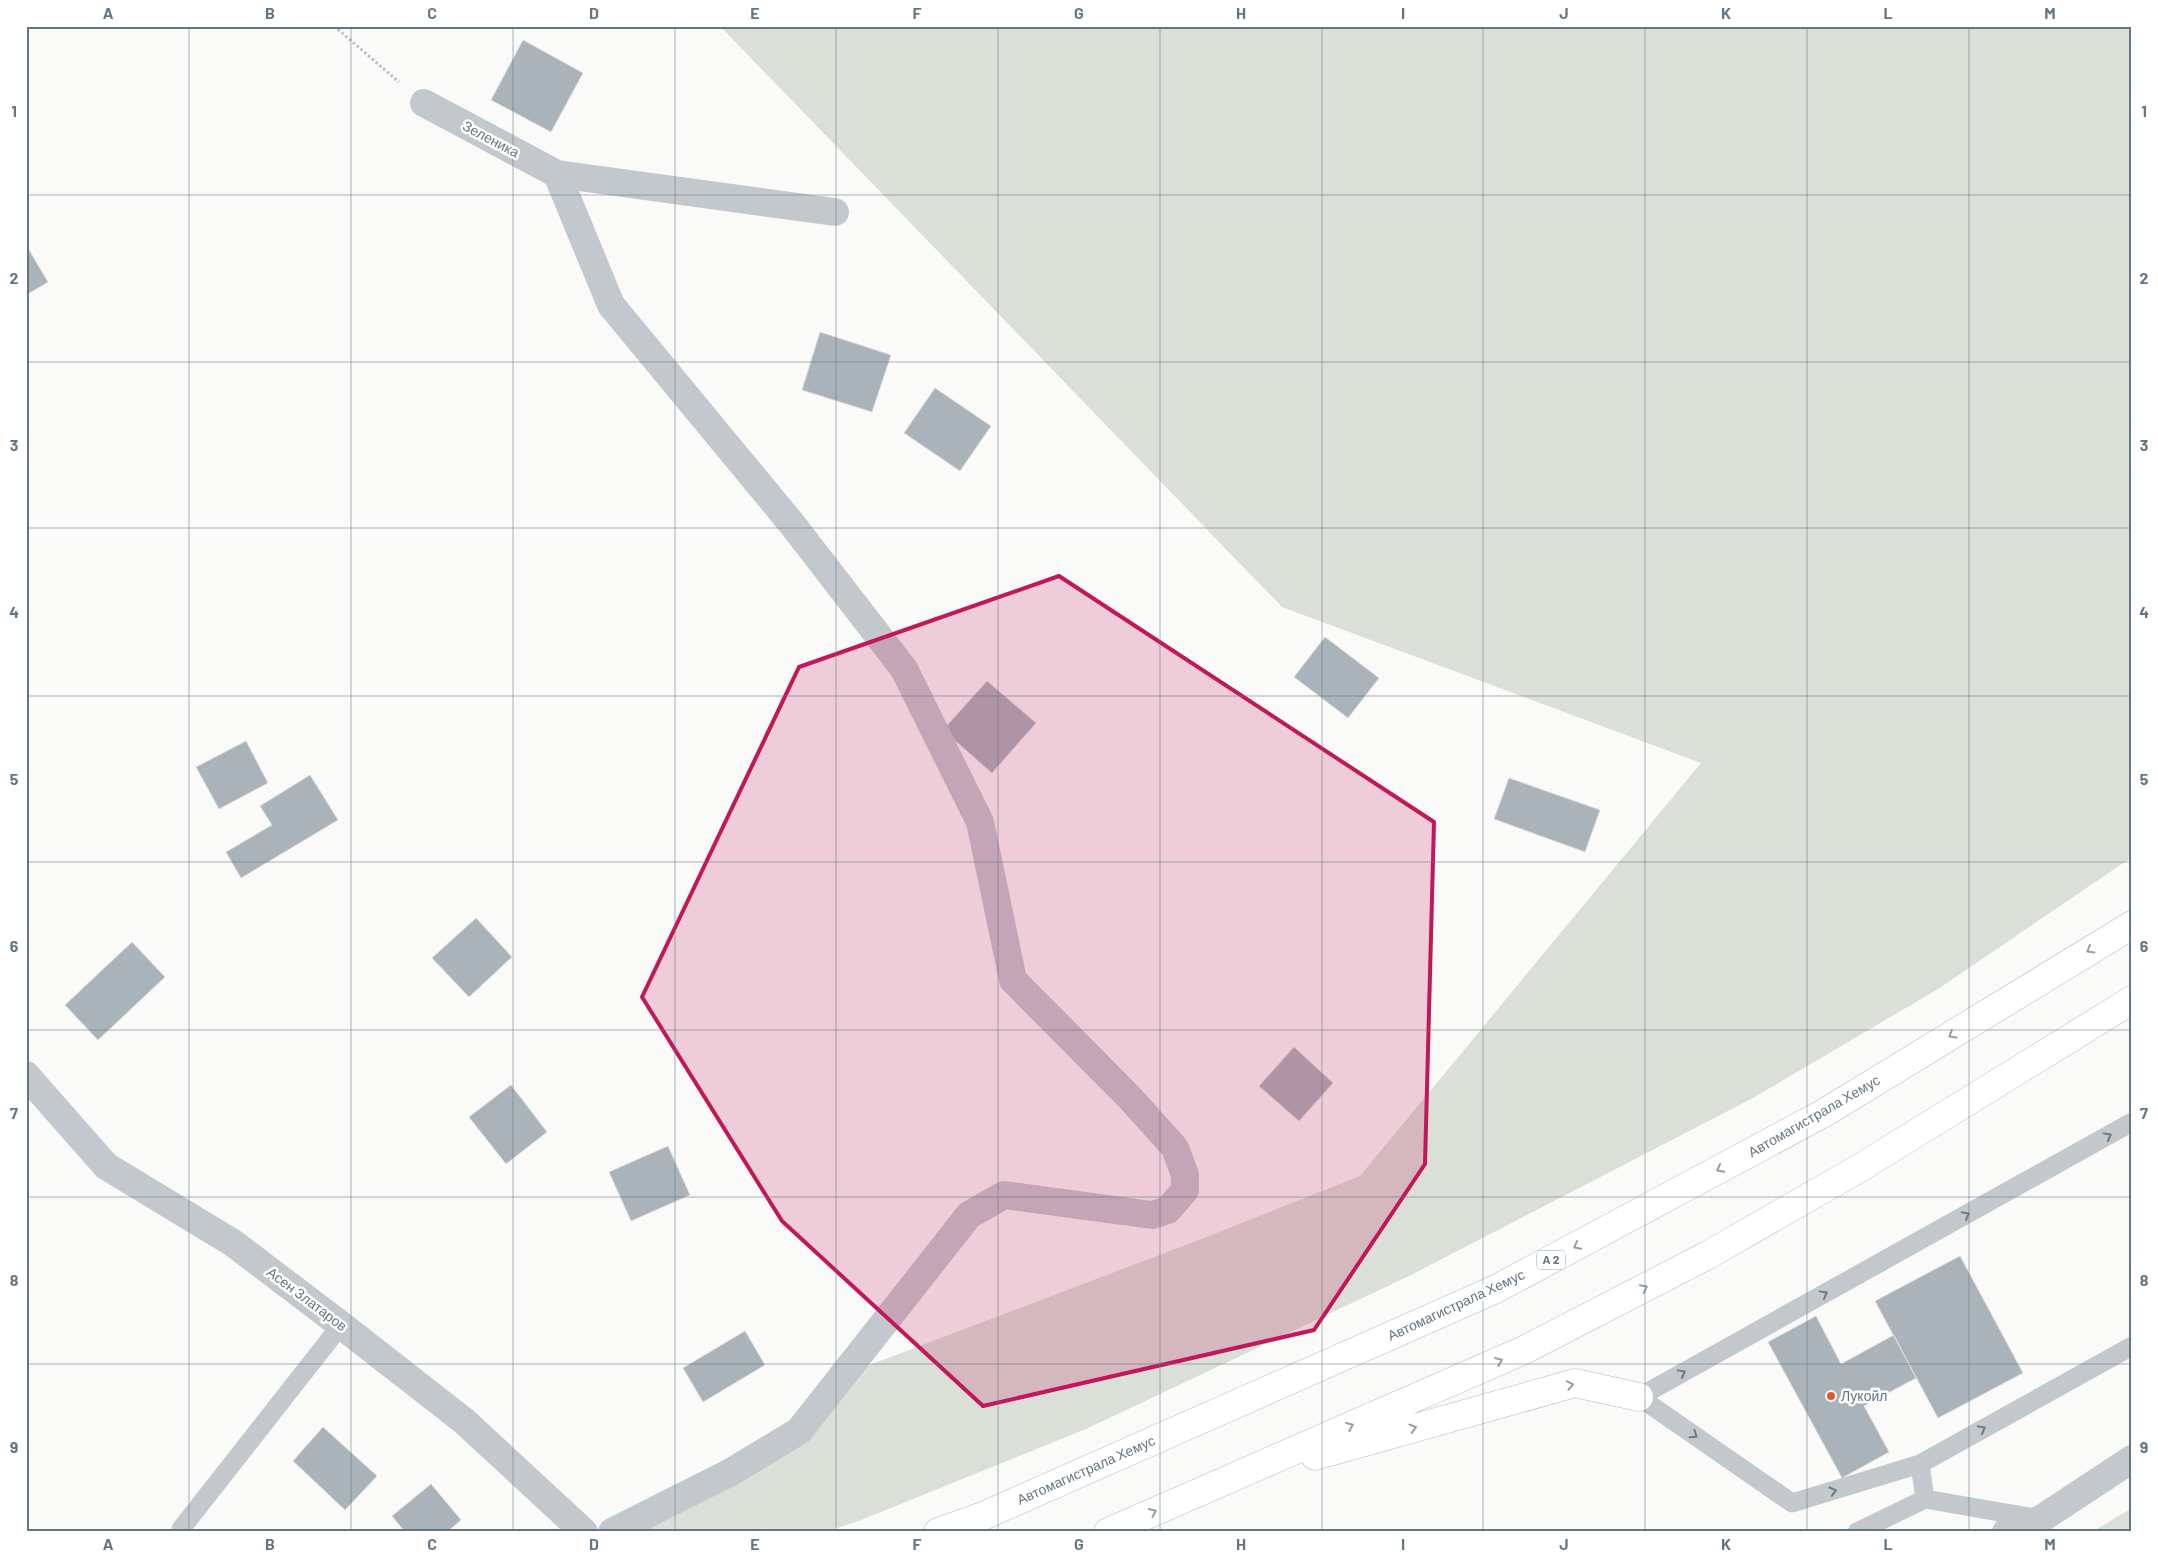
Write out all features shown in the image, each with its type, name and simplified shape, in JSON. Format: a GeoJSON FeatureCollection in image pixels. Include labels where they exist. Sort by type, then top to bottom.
{"type":"FeatureCollection","features":[{"type":"Feature","properties":{"kind":"highway","name":"Автомагистрала Хемус"},"geometry":{"type":"LineString","coordinates":[[938,1532],[983,1516],[1496,1289],[1824,1113],[2132,925]]}},
{"type":"Feature","properties":{"kind":"highway"},"geometry":{"type":"LineString","coordinates":[[1108,1532],[1524,1350],[1708,1255],[1858,1169],[2132,1000]]}},
{"type":"Feature","properties":{"kind":"highway"},"geometry":{"type":"LineString","coordinates":[[1215,1484],[1575,1383],[1639,1397]]}},
{"type":"Feature","properties":{"kind":"street","name":"Зеленика"},"geometry":{"type":"LineString","coordinates":[[424,104],[557,174],[835,212]]}},
{"type":"Feature","properties":{"kind":"street"},"geometry":{"type":"LineString","coordinates":[[557,174],[611,305],[792,524],[904,669],[980,822],[1013,980],[1132,1099],[1175,1148],[1185,1175],[1185,1190],[1168,1210],[1152,1215],[1004,1195],[969,1215],[799,1431],[731,1472],[612,1532]]}},
{"type":"Feature","properties":{"kind":"street","name":"Асен Златаров"},"geometry":{"type":"LineString","coordinates":[[26,1075],[106,1166],[233,1243],[341,1325],[464,1421],[584,1532]]}},
{"type":"Feature","properties":{"kind":"street"},"geometry":{"type":"LineString","coordinates":[[2006,1532],[2041,1519],[2132,1459]]}},
{"type":"Feature","properties":{"kind":"lane"},"geometry":{"type":"LineString","coordinates":[[2132,1122],[1639,1397],[1792,1503],[1920,1464],[2132,1346]]}},
{"type":"Feature","properties":{"kind":"lane"},"geometry":{"type":"LineString","coordinates":[[181,1529],[341,1325]]}},
{"type":"Feature","properties":{"kind":"lane"},"geometry":{"type":"LineString","coordinates":[[1920,1464],[1925,1500]]}},
{"type":"Feature","properties":{"kind":"lane"},"geometry":{"type":"LineString","coordinates":[[1857,1532],[1925,1500],[2041,1519]]}},
{"type":"Feature","properties":{"kind":"path"},"geometry":{"type":"LineString","coordinates":[[334,26],[424,104]]}},
{"type":"Feature","properties":{"kind":"highlighted area"},"geometry":{"type":"Polygon","coordinates":[[[1059,576],[1434,822],[1425,1164],[1314,1330],[983,1406],[782,1221],[642,997],[799,667],[1059,576]]]}},
{"type":"Feature","properties":{"kind":"shaded area"},"geometry":{"type":"Polygon","coordinates":[[[720,26],[2132,26],[2132,857],[1938,989],[1753,1098],[1409,1276],[1086,1429],[861,1520],[825,1532],[631,1532],[746,1475],[851,1372],[1199,1240],[1360,1176],[1701,763],[1282,607],[720,26]]]}},
{"type":"Feature","properties":{"kind":"shaded area"},"geometry":{"type":"Polygon","coordinates":[[[2132,1508],[2132,1532],[2092,1532],[2132,1508]]]}},
{"type":"Feature","properties":{"kind":"building"},"geometry":{"type":"Polygon","coordinates":[[[523,40],[583,73],[551,132],[491,100],[523,40]]]}},
{"type":"Feature","properties":{"kind":"building"},"geometry":{"type":"Polygon","coordinates":[[[26,245],[48,282],[26,295],[26,245]]]}},
{"type":"Feature","properties":{"kind":"building"},"geometry":{"type":"Polygon","coordinates":[[[820,332],[891,355],[872,412],[802,390],[820,332]]]}},
{"type":"Feature","properties":{"kind":"building"},"geometry":{"type":"Polygon","coordinates":[[[935,388],[991,426],[960,471],[904,433],[935,388]]]}},
{"type":"Feature","properties":{"kind":"building"},"geometry":{"type":"Polygon","coordinates":[[[1325,637],[1379,678],[1348,718],[1294,677],[1325,637]]]}},
{"type":"Feature","properties":{"kind":"building"},"geometry":{"type":"Polygon","coordinates":[[[987,681],[1036,723],[992,773],[943,730],[987,681]]]}},
{"type":"Feature","properties":{"kind":"building"},"geometry":{"type":"Polygon","coordinates":[[[246,741],[268,783],[219,809],[196,767],[246,741]]]}},
{"type":"Feature","properties":{"kind":"building"},"geometry":{"type":"Polygon","coordinates":[[[310,775],[338,820],[241,878],[226,852],[272,825],[260,806],[310,775]]]}},
{"type":"Feature","properties":{"kind":"building"},"geometry":{"type":"Polygon","coordinates":[[[1509,778],[1600,810],[1585,852],[1494,819],[1509,778]]]}},
{"type":"Feature","properties":{"kind":"building"},"geometry":{"type":"Polygon","coordinates":[[[476,918],[512,957],[469,997],[432,958],[476,918]]]}},
{"type":"Feature","properties":{"kind":"building"},"geometry":{"type":"Polygon","coordinates":[[[132,942],[165,977],[98,1040],[65,1005],[132,942]]]}},
{"type":"Feature","properties":{"kind":"building"},"geometry":{"type":"Polygon","coordinates":[[[1294,1047],[1333,1083],[1299,1121],[1259,1086],[1294,1047]]]}},
{"type":"Feature","properties":{"kind":"building"},"geometry":{"type":"Polygon","coordinates":[[[511,1085],[547,1132],[506,1164],[469,1117],[511,1085]]]}},
{"type":"Feature","properties":{"kind":"building"},"geometry":{"type":"Polygon","coordinates":[[[668,1146],[690,1195],[631,1221],[609,1172],[668,1146]]]}},
{"type":"Feature","properties":{"kind":"building"},"geometry":{"type":"Polygon","coordinates":[[[1960,1256],[2023,1373],[1938,1418],[1875,1301],[1960,1256]]]}},
{"type":"Feature","properties":{"kind":"building"},"geometry":{"type":"Polygon","coordinates":[[[1816,1316],[1841,1364],[1894,1335],[1916,1378],[1864,1406],[1889,1452],[1842,1478],[1768,1342],[1816,1316]]]}},
{"type":"Feature","properties":{"kind":"building"},"geometry":{"type":"Polygon","coordinates":[[[745,1331],[765,1365],[703,1402],[683,1368],[745,1331]]]}},
{"type":"Feature","properties":{"kind":"building"},"geometry":{"type":"Polygon","coordinates":[[[323,1427],[377,1476],[345,1510],[293,1461],[323,1427]]]}},
{"type":"Feature","properties":{"kind":"building"},"geometry":{"type":"Polygon","coordinates":[[[431,1484],[461,1520],[447,1532],[405,1532],[392,1516],[431,1484]]]}},
{"type":"Feature","properties":{"kind":"place","name":"Лукойл"},"geometry":{"type":"Point","coordinates":[1831,1396]}}]}
